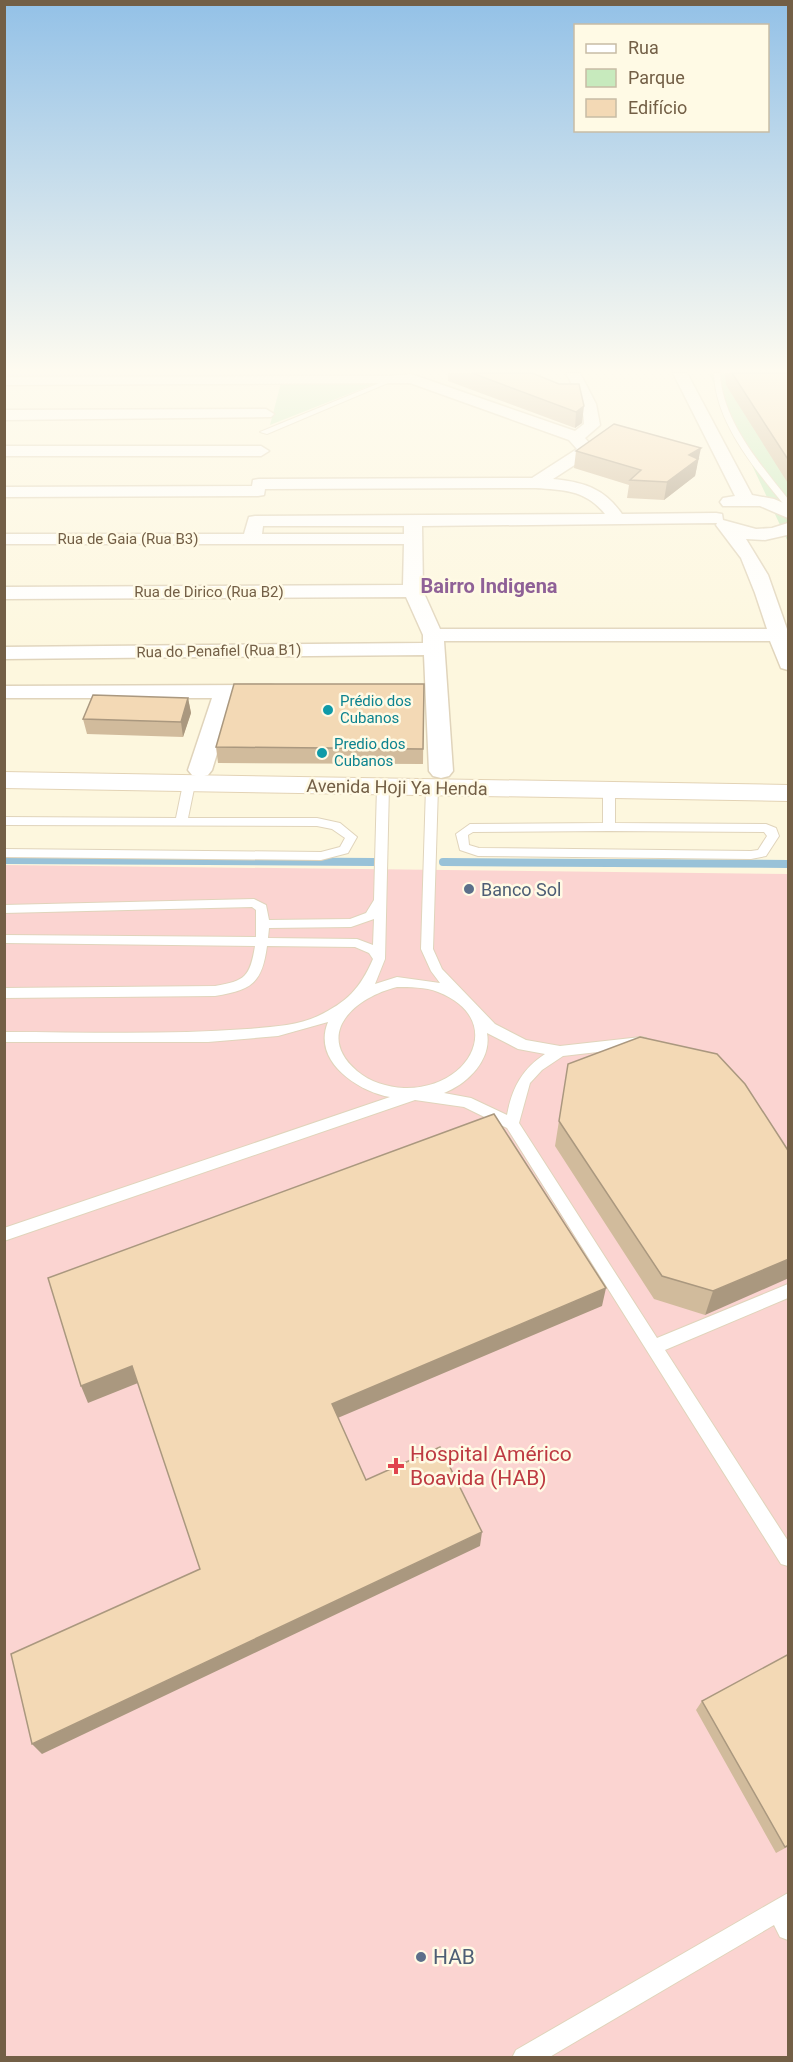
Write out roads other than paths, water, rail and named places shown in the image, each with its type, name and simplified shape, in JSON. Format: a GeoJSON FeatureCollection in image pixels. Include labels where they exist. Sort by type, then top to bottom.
{"type":"FeatureCollection","features":[{"type":"Feature","properties":{"kind":"main road","name":"Avenida Hoji Ya Henda"},"geometry":{"type":"LineString","coordinates":[[4,768],[383,786],[436,779],[609,791],[789,793]]}},
{"type":"Feature","properties":{"kind":"main road","name":"Avenida Hoji Ya Henda"},"geometry":{"type":"LineString","coordinates":[[4,780],[195,777],[436,779],[789,770]]}},
{"type":"Feature","properties":{"kind":"street"},"geometry":{"type":"LineString","coordinates":[[225,469],[572,486],[604,499],[618,520]]}},
{"type":"Feature","properties":{"kind":"street"},"geometry":{"type":"LineString","coordinates":[[536,483],[557,469]]}},
{"type":"Feature","properties":{"kind":"street"},"geometry":{"type":"LineString","coordinates":[[730,469],[746,500]]}},
{"type":"Feature","properties":{"kind":"street"},"geometry":{"type":"LineString","coordinates":[[4,492],[259,472]]}},
{"type":"Feature","properties":{"kind":"street"},"geometry":{"type":"LineString","coordinates":[[254,530],[259,472]]}},
{"type":"Feature","properties":{"kind":"street"},"geometry":{"type":"LineString","coordinates":[[788,529],[775,504],[746,500],[725,504],[718,508],[722,523],[750,556],[789,664]]}},
{"type":"Feature","properties":{"kind":"street","name":"Rua de Gaia (Rua B3)"},"geometry":{"type":"LineString","coordinates":[[4,539],[254,530],[413,530],[618,520],[722,523],[758,535],[788,529]]}},
{"type":"Feature","properties":{"kind":"street"},"geometry":{"type":"LineString","coordinates":[[413,530],[412,591],[433,642],[436,779]]}},
{"type":"Feature","properties":{"kind":"street","name":"Rua de Dirico (Rua B2)"},"geometry":{"type":"LineString","coordinates":[[4,592],[412,591]]}},
{"type":"Feature","properties":{"kind":"street","name":"Rua do Penafiel (Rua B1)"},"geometry":{"type":"LineString","coordinates":[[4,652],[778,635]]}},
{"type":"Feature","properties":{"kind":"street"},"geometry":{"type":"LineString","coordinates":[[412,690],[435,690]]}},
{"type":"Feature","properties":{"kind":"street"},"geometry":{"type":"LineString","coordinates":[[195,777],[225,691]]}},
{"type":"Feature","properties":{"kind":"street"},"geometry":{"type":"LineString","coordinates":[[4,692],[295,691]]}},
{"type":"Feature","properties":{"kind":"lane"},"geometry":{"type":"LineString","coordinates":[[763,469],[789,504]]}},
{"type":"Feature","properties":{"kind":"lane"},"geometry":{"type":"LineString","coordinates":[[181,823],[195,777]]}},
{"type":"Feature","properties":{"kind":"lane"},"geometry":{"type":"LineString","coordinates":[[436,779],[427,949],[437,971],[490,1028],[523,1045],[560,1051],[654,1041]]}},
{"type":"Feature","properties":{"kind":"lane"},"geometry":{"type":"LineString","coordinates":[[4,1037],[208,1037],[278,1031],[320,1021],[345,1006],[370,981],[379,959],[383,786]]}},
{"type":"Feature","properties":{"kind":"lane"},"geometry":{"type":"LineString","coordinates":[[609,791],[609,826]]}},
{"type":"Feature","properties":{"kind":"lane"},"geometry":{"type":"LineString","coordinates":[[4,821],[317,822],[336,826],[351,837],[344,850],[321,856],[4,853]]}},
{"type":"Feature","properties":{"kind":"lane"},"geometry":{"type":"LineString","coordinates":[[609,826],[766,828],[772,831],[773,836],[767,849],[762,853],[751,855],[617,855],[478,852],[464,847],[462,834],[470,828],[609,826]]}},
{"type":"Feature","properties":{"kind":"lane"},"geometry":{"type":"LineString","coordinates":[[264,924],[351,923],[370,916],[382,897]]}},
{"type":"Feature","properties":{"kind":"lane"},"geometry":{"type":"LineString","coordinates":[[4,909],[254,903],[262,908],[264,924],[257,967],[250,980],[237,987],[215,991],[4,993]]}},
{"type":"Feature","properties":{"kind":"lane"},"geometry":{"type":"LineString","coordinates":[[4,939],[357,943],[373,950],[379,959]]}},
{"type":"Feature","properties":{"kind":"lane"},"geometry":{"type":"LineString","coordinates":[[4,1235],[415,1094],[441,1088],[463,1076],[478,1058],[483,1044],[480,1023],[465,1001],[444,989],[423,983],[398,982],[358,995]]}},
{"type":"Feature","properties":{"kind":"lane"},"geometry":{"type":"LineString","coordinates":[[345,1006],[335,1022],[332,1038],[336,1057],[350,1074],[375,1088],[388,1092],[466,1102],[512,1124],[789,1557]]}},
{"type":"Feature","properties":{"kind":"lane"},"geometry":{"type":"LineString","coordinates":[[512,1124],[519,1089],[535,1066],[560,1051]]}},
{"type":"Feature","properties":{"kind":"lane"},"geometry":{"type":"LineString","coordinates":[[656,1346],[789,1290]]}},
{"type":"Feature","properties":{"kind":"lane"},"geometry":{"type":"LineString","coordinates":[[524,2058],[785,1914]]}},
{"type":"Feature","properties":{"kind":"waterway"},"geometry":{"type":"LineString","coordinates":[[4,860],[374,862]]}},
{"type":"Feature","properties":{"kind":"waterway"},"geometry":{"type":"LineString","coordinates":[[443,862],[788,864]]}},
{"type":"Feature","properties":{"kind":"place","name":"Prédio dos Cubanos"},"geometry":{"type":"Point","coordinates":[328,710]}},
{"type":"Feature","properties":{"kind":"place","name":"Predio dos Cubanos"},"geometry":{"type":"Point","coordinates":[322,753]}},
{"type":"Feature","properties":{"kind":"place","name":"Banco Sol"},"geometry":{"type":"Point","coordinates":[469,889]}},
{"type":"Feature","properties":{"kind":"place","name":"Hospital Américo Boavida (HAB)"},"geometry":{"type":"Point","coordinates":[396,1466]}},
{"type":"Feature","properties":{"kind":"place","name":"HAB"},"geometry":{"type":"Point","coordinates":[421,1957]}},
{"type":"Feature","properties":{"kind":"district","name":"Bairro Indigena"},"geometry":{"type":"Point","coordinates":[489,586]}}]}
